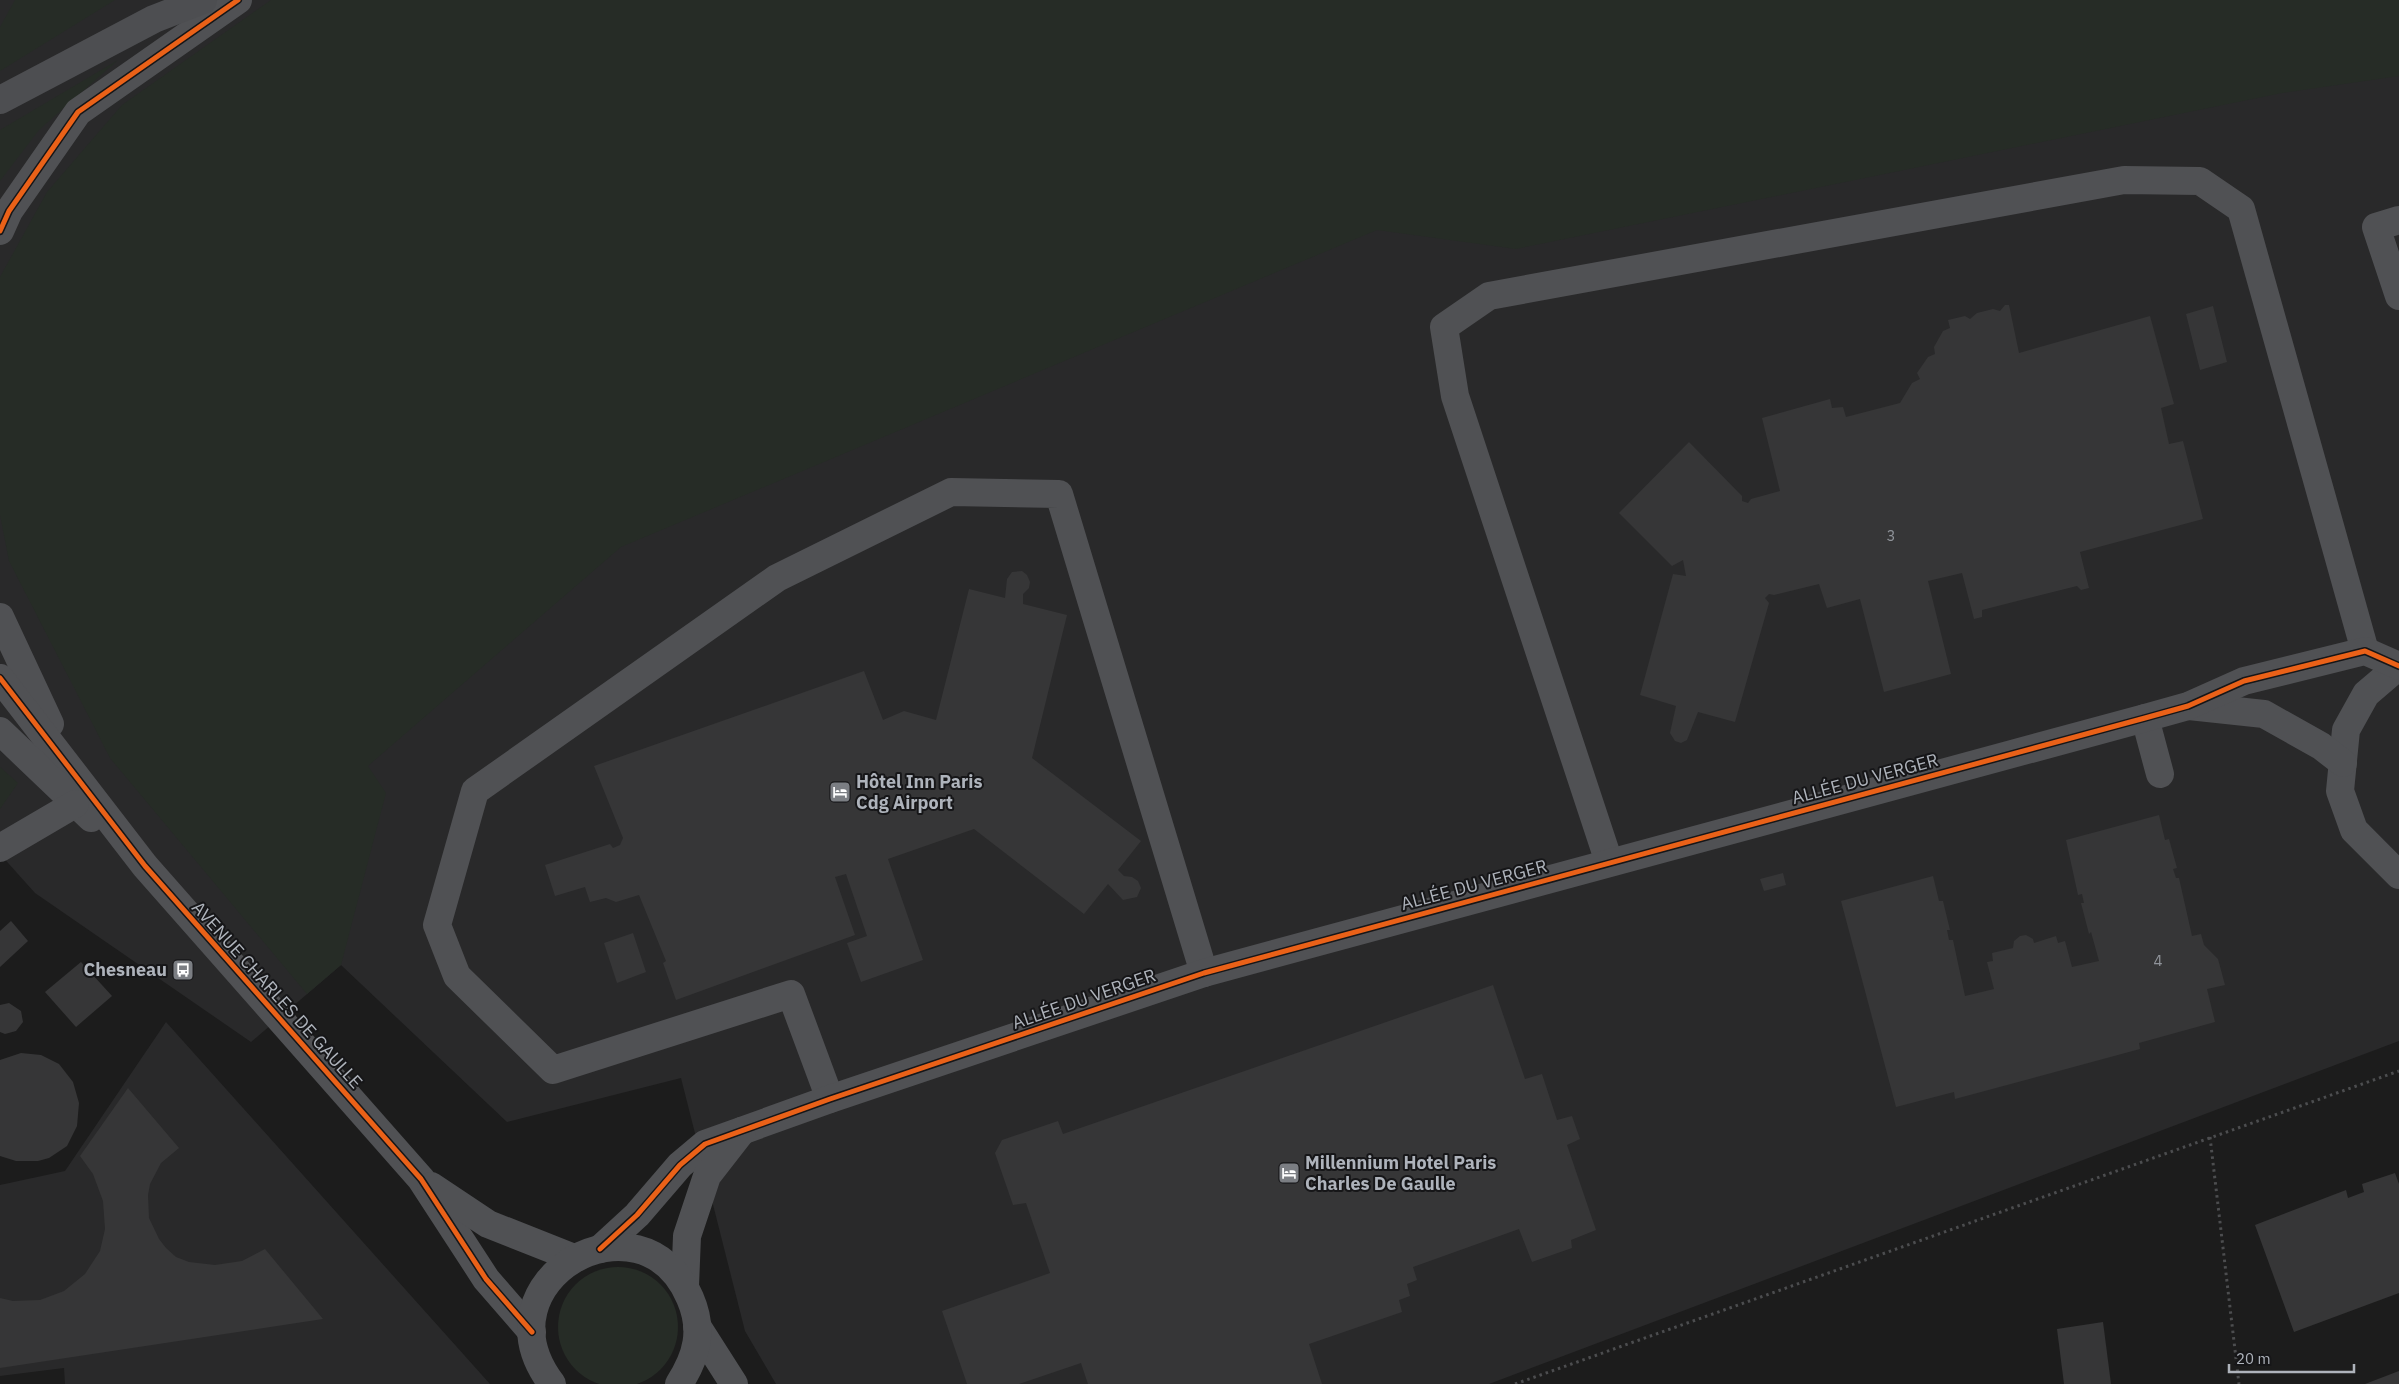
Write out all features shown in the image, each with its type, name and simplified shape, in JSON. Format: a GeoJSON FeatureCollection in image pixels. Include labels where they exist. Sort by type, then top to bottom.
{"type":"FeatureCollection","features":[{"type":"Feature","properties":{"kind":"highway"},"geometry":{"type":"LineString","coordinates":[[0,100],[154,19],[203,0]]}},
{"type":"Feature","properties":{"kind":"street"},"geometry":{"type":"LineString","coordinates":[[0,231],[9,211],[78,112],[238,0]]}},
{"type":"Feature","properties":{"kind":"street"},"geometry":{"type":"LineString","coordinates":[[1609,862],[1455,396],[1444,326],[1489,296],[2124,180],[2200,181],[2241,209],[2365,651],[2399,666],[2366,694],[2346,730],[2340,791],[2354,830],[2399,875]]}},
{"type":"Feature","properties":{"kind":"street"},"geometry":{"type":"LineString","coordinates":[[2399,220],[2376,228],[2399,296]]}},
{"type":"Feature","properties":{"kind":"street"},"geometry":{"type":"LineString","coordinates":[[830,1099],[791,994],[553,1070],[457,976],[437,925],[475,791],[777,578],[951,492],[1059,494],[1204,974]]}},
{"type":"Feature","properties":{"kind":"street","name":"AVENUE CHARLES DE GAULLE"},"geometry":{"type":"LineString","coordinates":[[0,618],[71,771]]}},
{"type":"Feature","properties":{"kind":"street","name":"ALLÉE DU VERGER"},"geometry":{"type":"LineString","coordinates":[[600,1249],[637,1215],[680,1165],[705,1144],[830,1099],[1204,974],[1609,862],[2145,718],[2188,706],[2244,681],[2365,651]]}},
{"type":"Feature","properties":{"kind":"street","name":"AVENUE CHARLES DE GAULLE"},"geometry":{"type":"LineString","coordinates":[[0,678],[145,866],[421,1179],[486,1279],[532,1332]]}},
{"type":"Feature","properties":{"kind":"street","name":"ALLÉE DU VERGER"},"geometry":{"type":"LineString","coordinates":[[2188,706],[2264,714],[2322,746],[2343,763]]}},
{"type":"Feature","properties":{"kind":"street"},"geometry":{"type":"LineString","coordinates":[[2145,718],[2160,774]]}},
{"type":"Feature","properties":{"kind":"street","name":"AVENUE CHARLES DE GAULLE"},"geometry":{"type":"LineString","coordinates":[[0,731],[75,804],[145,866]]}},
{"type":"Feature","properties":{"kind":"street"},"geometry":{"type":"LineString","coordinates":[[0,848],[75,804]]}},
{"type":"Feature","properties":{"kind":"street"},"geometry":{"type":"LineString","coordinates":[[685,1286],[687,1236],[707,1176],[742,1131]]}},
{"type":"Feature","properties":{"kind":"street","name":"AVENUE CHARLES DE GAULLE"},"geometry":{"type":"LineString","coordinates":[[421,1179],[488,1224],[574,1258]]}},
{"type":"Feature","properties":{"kind":"street"},"geometry":{"type":"LineString","coordinates":[[552,1384],[543,1372],[535,1353],[532,1332],[534,1310],[543,1289],[556,1271],[574,1258],[600,1249],[619,1247],[643,1252],[667,1265],[685,1286],[696,1311],[698,1339],[691,1366],[679,1384]]}},
{"type":"Feature","properties":{"kind":"street"},"geometry":{"type":"LineString","coordinates":[[697,1326],[734,1384]]}},
{"type":"Feature","properties":{"kind":"path"},"geometry":{"type":"LineString","coordinates":[[1515,1384],[2399,1071]]}},
{"type":"Feature","properties":{"kind":"path"},"geometry":{"type":"LineString","coordinates":[[2210,1137],[2239,1384]]}},
{"type":"Feature","properties":{"kind":"shaded area"},"geometry":{"type":"Polygon","coordinates":[[[0,0],[2399,0],[2399,1041],[1489,1384],[776,1384],[745,1331],[681,1078],[507,1122],[341,965],[251,1042],[35,893],[0,854],[0,0]]]}},
{"type":"Feature","properties":{"kind":"shaded area"},"geometry":{"type":"Polygon","coordinates":[[[15,0],[115,0],[0,71],[0,27],[15,0]]]}},
{"type":"Feature","properties":{"kind":"shaded area"},"geometry":{"type":"Polygon","coordinates":[[[271,0],[2399,0],[2399,76],[2282,93],[1516,249],[1377,230],[621,547],[368,766],[386,793],[341,965],[307,994],[110,758],[9,561],[0,515],[0,277],[47,192],[122,105],[271,0]]]}},
{"type":"Feature","properties":{"kind":"shaded area"},"geometry":{"type":"Polygon","coordinates":[[[118,60],[39,130],[0,181],[0,130],[118,60]]]}},
{"type":"Feature","properties":{"kind":"shaded area"},"geometry":{"type":"Polygon","coordinates":[[[0,767],[18,783],[0,809],[0,767]]]}},
{"type":"Feature","properties":{"kind":"shaded area"},"geometry":{"type":"Polygon","coordinates":[[[166,1022],[490,1384],[65,1384],[64,1368],[0,1376],[0,1185],[65,1171],[166,1022]]]}},
{"type":"Feature","properties":{"kind":"shaded area"},"geometry":{"type":"Polygon","coordinates":[[[618,1267],[641,1272],[660,1285],[673,1304],[678,1327],[673,1350],[660,1369],[641,1382],[618,1387],[595,1382],[576,1369],[563,1350],[558,1327],[563,1304],[576,1285],[595,1272],[618,1267]]]}},
{"type":"Feature","properties":{"kind":"building"},"geometry":{"type":"Polygon","coordinates":[[[2005,305],[2009,305],[2019,353],[2150,316],[2174,404],[2161,408],[2169,444],[2183,441],[2203,519],[2080,552],[2089,588],[2081,590],[2077,586],[1982,610],[1982,617],[1974,619],[1962,573],[1928,581],[1951,674],[1884,692],[1860,599],[1827,608],[1819,584],[1774,595],[1769,594],[1765,598],[1769,603],[1735,722],[1698,712],[1687,740],[1681,743],[1675,741],[1670,733],[1676,706],[1640,695],[1673,574],[1686,576],[1683,560],[1672,566],[1619,513],[1689,442],[1742,496],[1742,501],[1748,503],[1751,499],[1780,491],[1762,418],[1830,399],[1832,408],[1843,407],[1846,417],[1900,403],[1912,383],[1920,379],[1917,373],[1928,357],[1935,354],[1934,347],[1943,331],[1950,328],[1948,320],[1965,316],[1970,319],[1977,313],[1993,309],[2000,311],[2005,305]]]}},
{"type":"Feature","properties":{"kind":"building"},"geometry":{"type":"Polygon","coordinates":[[[2213,306],[2227,362],[2200,370],[2186,314],[2213,306]]]}},
{"type":"Feature","properties":{"kind":"building","name":"Hôtel Inn Paris Cdg Airport"},"geometry":{"type":"Polygon","coordinates":[[[1022,571],[1027,575],[1030,582],[1029,588],[1023,594],[1023,604],[1067,615],[1032,758],[1141,841],[1118,870],[1124,876],[1132,877],[1138,881],[1141,888],[1137,897],[1123,900],[1108,884],[1084,914],[974,829],[888,859],[923,960],[861,982],[847,943],[867,936],[846,874],[835,877],[855,935],[676,1000],[663,963],[666,961],[639,895],[616,902],[606,898],[590,902],[585,887],[555,896],[545,865],[610,844],[613,848],[620,845],[623,838],[594,766],[864,671],[883,720],[904,711],[936,720],[969,589],[1005,598],[1007,579],[1012,572],[1022,571]]]}},
{"type":"Feature","properties":{"kind":"building"},"geometry":{"type":"Polygon","coordinates":[[[2159,815],[2165,840],[2169,839],[2177,868],[2173,869],[2176,878],[2179,878],[2192,936],[2201,934],[2204,945],[2218,959],[2225,985],[2207,989],[2215,1022],[2139,1043],[2140,1049],[1955,1099],[1954,1092],[1896,1107],[1841,901],[1933,876],[1939,901],[1943,901],[1950,930],[1947,930],[1949,940],[1953,940],[1965,996],[1994,989],[1987,962],[1993,961],[1992,953],[2013,948],[2014,941],[2020,936],[2026,935],[2033,939],[2034,943],[2056,936],[2058,943],[2065,941],[2072,967],[2099,961],[2091,932],[2089,934],[2081,903],[2084,903],[2082,894],[2078,895],[2066,840],[2159,815]]]}},
{"type":"Feature","properties":{"kind":"building"},"geometry":{"type":"Polygon","coordinates":[[[1783,873],[1786,885],[1764,891],[1760,879],[1783,873]]]}},
{"type":"Feature","properties":{"kind":"building"},"geometry":{"type":"Polygon","coordinates":[[[11,921],[28,941],[0,967],[0,931],[11,921]]]}},
{"type":"Feature","properties":{"kind":"building"},"geometry":{"type":"Polygon","coordinates":[[[633,933],[646,972],[617,983],[604,943],[633,933]]]}},
{"type":"Feature","properties":{"kind":"building"},"geometry":{"type":"Polygon","coordinates":[[[81,962],[112,996],[76,1027],[45,992],[81,962]]]}},
{"type":"Feature","properties":{"kind":"building","name":"Millennium Hotel Paris Charles De Gaulle"},"geometry":{"type":"Polygon","coordinates":[[[1493,985],[1525,1079],[1542,1074],[1557,1120],[1572,1116],[1580,1139],[1567,1145],[1596,1230],[1571,1240],[1572,1248],[1532,1262],[1519,1229],[1413,1267],[1417,1280],[1407,1284],[1410,1296],[1399,1300],[1402,1312],[1309,1344],[1322,1384],[1088,1384],[1081,1363],[1019,1384],[967,1384],[942,1311],[1050,1273],[1026,1203],[1013,1205],[995,1153],[1002,1140],[1058,1121],[1063,1134],[1493,985]]]}},
{"type":"Feature","properties":{"kind":"building"},"geometry":{"type":"Polygon","coordinates":[[[9,1003],[21,1011],[23,1022],[16,1031],[5,1034],[0,1032],[0,1005],[9,1003]]]}},
{"type":"Feature","properties":{"kind":"building"},"geometry":{"type":"Polygon","coordinates":[[[21,1053],[41,1055],[59,1064],[73,1082],[79,1103],[77,1126],[67,1146],[49,1158],[38,1161],[16,1161],[0,1156],[0,1060],[21,1053]]]}},
{"type":"Feature","properties":{"kind":"building"},"geometry":{"type":"Polygon","coordinates":[[[128,1088],[179,1148],[161,1163],[150,1184],[148,1195],[149,1218],[159,1239],[166,1248],[176,1257],[189,1262],[215,1265],[242,1261],[265,1249],[323,1319],[0,1368],[0,1298],[13,1301],[40,1300],[64,1291],[85,1274],[100,1251],[105,1229],[103,1201],[93,1174],[80,1156],[128,1088]]]}},
{"type":"Feature","properties":{"kind":"building"},"geometry":{"type":"Polygon","coordinates":[[[2395,1173],[2399,1184],[2399,1293],[2294,1332],[2255,1225],[2346,1190],[2348,1198],[2364,1192],[2362,1184],[2395,1173]]]}},
{"type":"Feature","properties":{"kind":"building"},"geometry":{"type":"Polygon","coordinates":[[[2103,1322],[2111,1384],[2064,1384],[2057,1329],[2103,1322]]]}},
{"type":"Feature","properties":{"kind":"building"},"geometry":{"type":"Polygon","coordinates":[[[2399,1371],[2399,1384],[2365,1384],[2399,1371]]]}},
{"type":"Feature","properties":{"kind":"cycle path"},"geometry":{"type":"LineString","coordinates":[[0,231],[9,211],[78,112],[238,0]]}},
{"type":"Feature","properties":{"kind":"cycle path"},"geometry":{"type":"LineString","coordinates":[[600,1249],[637,1215],[680,1165],[705,1144],[830,1099],[1204,973],[2188,706],[2244,681],[2365,651],[2399,666]]}},
{"type":"Feature","properties":{"kind":"cycle path"},"geometry":{"type":"LineString","coordinates":[[0,678],[145,866],[421,1179],[486,1279],[532,1332]]}},
{"type":"Feature","properties":{"kind":"place","name":"Hôtel Inn Paris Cdg Airport"},"geometry":{"type":"Point","coordinates":[840,792]}},
{"type":"Feature","properties":{"kind":"place","name":"Chesneau"},"geometry":{"type":"Point","coordinates":[183,970]}},
{"type":"Feature","properties":{"kind":"place","name":"Millennium Hotel Paris Charles De Gaulle"},"geometry":{"type":"Point","coordinates":[1289,1173]}}]}
